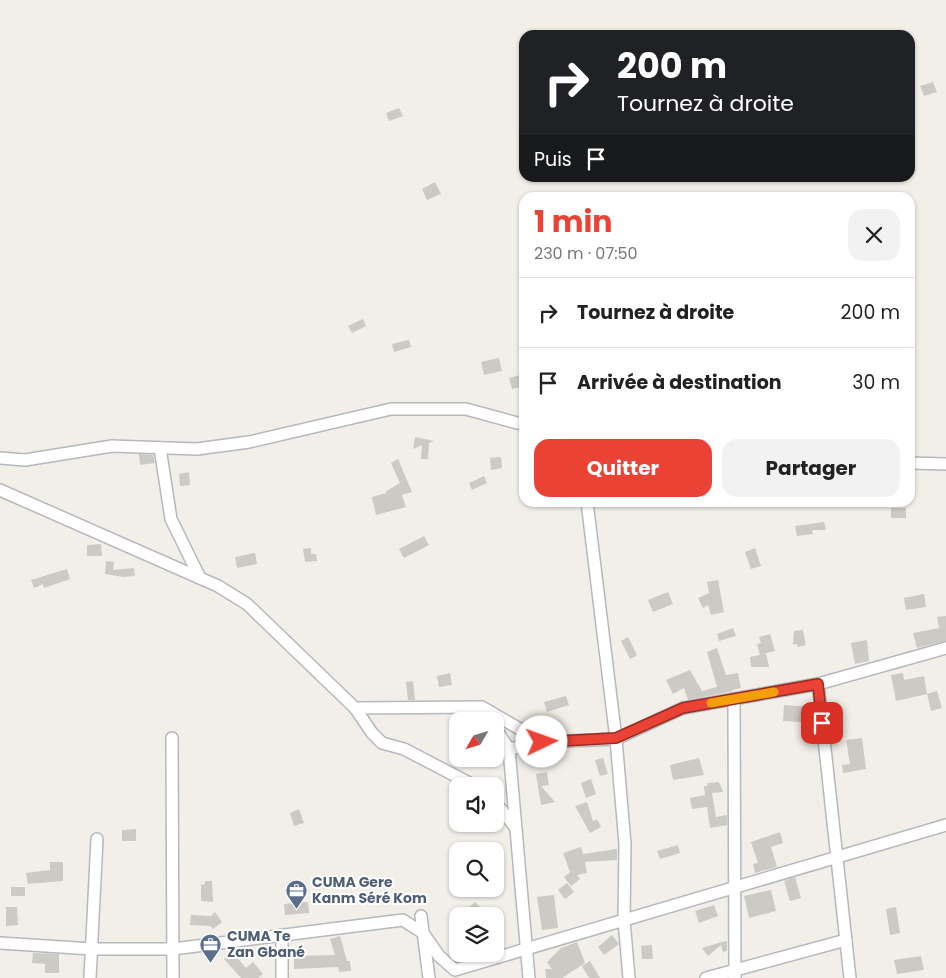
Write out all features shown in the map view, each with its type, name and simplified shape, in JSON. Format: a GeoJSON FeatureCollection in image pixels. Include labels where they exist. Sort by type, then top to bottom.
{"type":"FeatureCollection","features":[{"type":"Feature","properties":{"kind":"street"},"geometry":{"type":"LineString","coordinates":[[0,458],[25,460],[112,446],[197,449],[249,442],[391,409],[466,409],[519,423]]}},
{"type":"Feature","properties":{"kind":"street"},"geometry":{"type":"LineString","coordinates":[[160,448],[171,519],[200,578]]}},
{"type":"Feature","properties":{"kind":"street"},"geometry":{"type":"LineString","coordinates":[[915,463],[946,464]]}},
{"type":"Feature","properties":{"kind":"street"},"geometry":{"type":"LineString","coordinates":[[0,490],[200,578],[247,604],[355,708],[372,733],[382,742],[404,749],[458,777]]}},
{"type":"Feature","properties":{"kind":"street"},"geometry":{"type":"LineString","coordinates":[[588,507],[616,738],[625,844],[624,920],[629,978]]}},
{"type":"Feature","properties":{"kind":"street"},"geometry":{"type":"LineString","coordinates":[[509,749],[542,742],[616,738],[683,708],[818,684],[946,648]]}},
{"type":"Feature","properties":{"kind":"street"},"geometry":{"type":"LineString","coordinates":[[818,684],[850,978]]}},
{"type":"Feature","properties":{"kind":"street"},"geometry":{"type":"LineString","coordinates":[[734,699],[734,975]]}},
{"type":"Feature","properties":{"kind":"street"},"geometry":{"type":"LineString","coordinates":[[355,708],[482,707],[542,742]]}},
{"type":"Feature","properties":{"kind":"street"},"geometry":{"type":"LineString","coordinates":[[482,707],[485,712]]}},
{"type":"Feature","properties":{"kind":"street"},"geometry":{"type":"LineString","coordinates":[[172,738],[173,978]]}},
{"type":"Feature","properties":{"kind":"street"},"geometry":{"type":"LineString","coordinates":[[504,742],[509,749],[530,978]]}},
{"type":"Feature","properties":{"kind":"street"},"geometry":{"type":"LineString","coordinates":[[504,813],[515,827]]}},
{"type":"Feature","properties":{"kind":"street"},"geometry":{"type":"LineString","coordinates":[[0,943],[92,949],[173,949],[403,920],[423,933],[439,956],[455,970],[734,890],[946,825]]}},
{"type":"Feature","properties":{"kind":"street"},"geometry":{"type":"LineString","coordinates":[[90,978],[97,839]]}},
{"type":"Feature","properties":{"kind":"street"},"geometry":{"type":"LineString","coordinates":[[421,916],[429,978]]}},
{"type":"Feature","properties":{"kind":"street"},"geometry":{"type":"LineString","coordinates":[[282,936],[282,978]]}},
{"type":"Feature","properties":{"kind":"street"},"geometry":{"type":"LineString","coordinates":[[706,978],[734,975],[846,940]]}},
{"type":"Feature","properties":{"kind":"building"},"geometry":{"type":"Polygon","coordinates":[[[933,82],[937,92],[924,96],[920,86],[933,82]]]}},
{"type":"Feature","properties":{"kind":"building"},"geometry":{"type":"Polygon","coordinates":[[[399,108],[403,116],[389,121],[386,113],[399,108]]]}},
{"type":"Feature","properties":{"kind":"building"},"geometry":{"type":"Polygon","coordinates":[[[435,182],[441,194],[427,200],[422,189],[435,182]]]}},
{"type":"Feature","properties":{"kind":"building"},"geometry":{"type":"Polygon","coordinates":[[[363,319],[366,326],[352,333],[348,326],[363,319]]]}},
{"type":"Feature","properties":{"kind":"building"},"geometry":{"type":"Polygon","coordinates":[[[409,340],[411,347],[394,352],[392,344],[409,340]]]}},
{"type":"Feature","properties":{"kind":"building"},"geometry":{"type":"Polygon","coordinates":[[[499,358],[502,371],[484,375],[481,362],[499,358]]]}},
{"type":"Feature","properties":{"kind":"building"},"geometry":{"type":"Polygon","coordinates":[[[519,375],[519,387],[512,389],[509,378],[519,375]]]}},
{"type":"Feature","properties":{"kind":"building"},"geometry":{"type":"Polygon","coordinates":[[[415,437],[434,441],[429,443],[428,459],[421,459],[422,445],[413,449],[415,437]]]}},
{"type":"Feature","properties":{"kind":"building"},"geometry":{"type":"Polygon","coordinates":[[[139,454],[153,455],[155,463],[140,465],[139,454]]]}},
{"type":"Feature","properties":{"kind":"building"},"geometry":{"type":"Polygon","coordinates":[[[501,457],[502,468],[491,470],[490,458],[501,457]]]}},
{"type":"Feature","properties":{"kind":"building"},"geometry":{"type":"Polygon","coordinates":[[[398,459],[412,492],[402,495],[406,507],[376,515],[372,497],[386,493],[400,483],[391,463],[398,459]]]}},
{"type":"Feature","properties":{"kind":"building"},"geometry":{"type":"Polygon","coordinates":[[[189,472],[190,485],[180,486],[179,474],[189,472]]]}},
{"type":"Feature","properties":{"kind":"building"},"geometry":{"type":"Polygon","coordinates":[[[484,476],[487,483],[472,490],[469,483],[484,476]]]}},
{"type":"Feature","properties":{"kind":"building"},"geometry":{"type":"Polygon","coordinates":[[[891,508],[906,508],[906,518],[891,518],[891,508]]]}},
{"type":"Feature","properties":{"kind":"building"},"geometry":{"type":"Polygon","coordinates":[[[824,522],[826,530],[812,530],[813,534],[797,536],[795,526],[824,522]]]}},
{"type":"Feature","properties":{"kind":"building"},"geometry":{"type":"Polygon","coordinates":[[[424,536],[429,545],[404,558],[399,549],[424,536]]]}},
{"type":"Feature","properties":{"kind":"building"},"geometry":{"type":"Polygon","coordinates":[[[101,544],[102,556],[87,556],[87,545],[101,544]]]}},
{"type":"Feature","properties":{"kind":"building"},"geometry":{"type":"Polygon","coordinates":[[[311,548],[311,554],[316,554],[317,561],[305,562],[303,549],[311,548]]]}},
{"type":"Feature","properties":{"kind":"building"},"geometry":{"type":"Polygon","coordinates":[[[755,548],[761,566],[751,569],[745,552],[755,548]]]}},
{"type":"Feature","properties":{"kind":"building"},"geometry":{"type":"Polygon","coordinates":[[[255,553],[257,564],[237,568],[235,557],[255,553]]]}},
{"type":"Feature","properties":{"kind":"building"},"geometry":{"type":"Polygon","coordinates":[[[106,561],[114,562],[113,570],[134,568],[135,576],[123,577],[105,574],[106,561]]]}},
{"type":"Feature","properties":{"kind":"building"},"geometry":{"type":"Polygon","coordinates":[[[67,569],[70,579],[44,588],[43,584],[34,588],[31,580],[67,569]]]}},
{"type":"Feature","properties":{"kind":"building"},"geometry":{"type":"Polygon","coordinates":[[[718,580],[724,612],[711,615],[708,605],[703,608],[698,598],[709,593],[707,582],[718,580]]]}},
{"type":"Feature","properties":{"kind":"building"},"geometry":{"type":"Polygon","coordinates":[[[668,592],[673,604],[653,612],[648,600],[668,592]]]}},
{"type":"Feature","properties":{"kind":"building"},"geometry":{"type":"Polygon","coordinates":[[[924,594],[926,607],[906,610],[904,598],[924,594]]]}},
{"type":"Feature","properties":{"kind":"building"},"geometry":{"type":"Polygon","coordinates":[[[946,616],[946,641],[917,648],[913,633],[939,628],[937,617],[946,616]]]}},
{"type":"Feature","properties":{"kind":"building"},"geometry":{"type":"Polygon","coordinates":[[[733,628],[736,636],[719,641],[717,634],[733,628]]]}},
{"type":"Feature","properties":{"kind":"building"},"geometry":{"type":"Polygon","coordinates":[[[803,630],[806,645],[798,647],[797,644],[793,645],[794,631],[803,630]]]}},
{"type":"Feature","properties":{"kind":"building"},"geometry":{"type":"Polygon","coordinates":[[[770,634],[775,651],[766,653],[769,667],[751,667],[750,657],[760,655],[757,644],[761,643],[759,637],[770,634]]]}},
{"type":"Feature","properties":{"kind":"building"},"geometry":{"type":"Polygon","coordinates":[[[628,637],[637,655],[630,659],[621,641],[628,637]]]}},
{"type":"Feature","properties":{"kind":"building"},"geometry":{"type":"Polygon","coordinates":[[[867,640],[869,661],[855,664],[851,643],[867,640]]]}},
{"type":"Feature","properties":{"kind":"building"},"geometry":{"type":"Polygon","coordinates":[[[717,648],[726,675],[738,673],[741,688],[688,700],[684,688],[673,694],[666,680],[690,670],[702,691],[717,687],[707,652],[717,648]]]}},
{"type":"Feature","properties":{"kind":"building"},"geometry":{"type":"Polygon","coordinates":[[[450,673],[452,685],[439,687],[437,676],[450,673]]]}},
{"type":"Feature","properties":{"kind":"building"},"geometry":{"type":"Polygon","coordinates":[[[903,673],[904,680],[924,676],[927,694],[896,701],[891,675],[903,673]]]}},
{"type":"Feature","properties":{"kind":"building"},"geometry":{"type":"Polygon","coordinates":[[[413,681],[415,700],[408,700],[406,682],[413,681]]]}},
{"type":"Feature","properties":{"kind":"building"},"geometry":{"type":"Polygon","coordinates":[[[937,691],[942,708],[931,711],[927,694],[937,691]]]}},
{"type":"Feature","properties":{"kind":"building"},"geometry":{"type":"Polygon","coordinates":[[[566,696],[569,705],[547,712],[544,702],[566,696]]]}},
{"type":"Feature","properties":{"kind":"building"},"geometry":{"type":"Polygon","coordinates":[[[784,705],[813,707],[815,723],[783,721],[784,705]]]}},
{"type":"Feature","properties":{"kind":"building"},"geometry":{"type":"Polygon","coordinates":[[[862,738],[866,769],[843,773],[842,765],[850,764],[846,740],[862,738]]]}},
{"type":"Feature","properties":{"kind":"building"},"geometry":{"type":"Polygon","coordinates":[[[603,758],[608,774],[600,776],[595,760],[603,758]]]}},
{"type":"Feature","properties":{"kind":"building"},"geometry":{"type":"Polygon","coordinates":[[[699,758],[704,775],[673,780],[670,765],[699,758]]]}},
{"type":"Feature","properties":{"kind":"building"},"geometry":{"type":"Polygon","coordinates":[[[547,772],[549,785],[541,786],[555,802],[541,805],[536,774],[547,772]]]}},
{"type":"Feature","properties":{"kind":"building"},"geometry":{"type":"Polygon","coordinates":[[[591,779],[596,794],[586,798],[581,783],[591,779]]]}},
{"type":"Feature","properties":{"kind":"building"},"geometry":{"type":"Polygon","coordinates":[[[719,782],[723,792],[712,793],[716,817],[727,815],[727,825],[710,828],[707,807],[692,809],[690,798],[705,795],[704,786],[708,786],[707,783],[719,782]]]}},
{"type":"Feature","properties":{"kind":"building"},"geometry":{"type":"Polygon","coordinates":[[[587,802],[593,821],[597,819],[601,827],[590,833],[575,806],[587,802]]]}},
{"type":"Feature","properties":{"kind":"building"},"geometry":{"type":"Polygon","coordinates":[[[299,809],[304,823],[294,826],[290,813],[299,809]]]}},
{"type":"Feature","properties":{"kind":"building"},"geometry":{"type":"Polygon","coordinates":[[[136,829],[136,841],[122,841],[122,830],[136,829]]]}},
{"type":"Feature","properties":{"kind":"building"},"geometry":{"type":"Polygon","coordinates":[[[780,832],[783,843],[771,847],[777,867],[755,873],[753,864],[758,863],[751,842],[780,832]]]}},
{"type":"Feature","properties":{"kind":"building"},"geometry":{"type":"Polygon","coordinates":[[[678,845],[680,853],[660,859],[657,851],[678,845]]]}},
{"type":"Feature","properties":{"kind":"building"},"geometry":{"type":"Polygon","coordinates":[[[581,847],[583,854],[617,849],[617,860],[585,862],[587,873],[577,875],[580,879],[571,886],[564,877],[570,872],[563,853],[581,847]]]}},
{"type":"Feature","properties":{"kind":"building"},"geometry":{"type":"Polygon","coordinates":[[[50,862],[63,862],[63,881],[28,884],[26,873],[50,870],[50,862]]]}},
{"type":"Feature","properties":{"kind":"building"},"geometry":{"type":"Polygon","coordinates":[[[795,877],[801,898],[790,901],[784,881],[795,877]]]}},
{"type":"Feature","properties":{"kind":"building"},"geometry":{"type":"Polygon","coordinates":[[[205,881],[212,881],[213,902],[201,901],[201,885],[205,884],[205,881]]]}},
{"type":"Feature","properties":{"kind":"building"},"geometry":{"type":"Polygon","coordinates":[[[567,883],[574,892],[565,899],[558,890],[567,883]]]}},
{"type":"Feature","properties":{"kind":"building"},"geometry":{"type":"Polygon","coordinates":[[[11,887],[25,887],[25,896],[11,896],[11,887]]]}},
{"type":"Feature","properties":{"kind":"building"},"geometry":{"type":"Polygon","coordinates":[[[771,890],[776,911],[749,918],[744,896],[771,890]]]}},
{"type":"Feature","properties":{"kind":"building"},"geometry":{"type":"Polygon","coordinates":[[[554,895],[558,928],[542,930],[537,897],[554,895]]]}},
{"type":"Feature","properties":{"kind":"building"},"geometry":{"type":"Polygon","coordinates":[[[308,902],[309,913],[285,915],[284,904],[308,902]]]}},
{"type":"Feature","properties":{"kind":"building"},"geometry":{"type":"Polygon","coordinates":[[[475,902],[480,907],[470,907],[475,902]]]}},
{"type":"Feature","properties":{"kind":"building"},"geometry":{"type":"Polygon","coordinates":[[[714,905],[718,916],[699,923],[695,911],[714,905]]]}},
{"type":"Feature","properties":{"kind":"building"},"geometry":{"type":"Polygon","coordinates":[[[6,907],[17,907],[18,925],[6,926],[6,907]]]}},
{"type":"Feature","properties":{"kind":"building"},"geometry":{"type":"Polygon","coordinates":[[[896,907],[900,933],[890,935],[886,909],[896,907]]]}},
{"type":"Feature","properties":{"kind":"building"},"geometry":{"type":"Polygon","coordinates":[[[215,912],[222,922],[213,929],[210,926],[190,925],[191,915],[211,916],[215,912]]]}},
{"type":"Feature","properties":{"kind":"building"},"geometry":{"type":"Polygon","coordinates":[[[612,935],[619,944],[604,955],[598,947],[612,935]]]}},
{"type":"Feature","properties":{"kind":"building"},"geometry":{"type":"Polygon","coordinates":[[[340,936],[347,961],[350,961],[351,971],[339,972],[338,967],[294,969],[294,956],[335,955],[330,939],[340,936]]]}},
{"type":"Feature","properties":{"kind":"building"},"geometry":{"type":"Polygon","coordinates":[[[727,941],[727,951],[723,952],[721,945],[708,956],[702,948],[727,941]]]}},
{"type":"Feature","properties":{"kind":"building"},"geometry":{"type":"Polygon","coordinates":[[[577,942],[585,963],[562,978],[546,978],[545,969],[552,969],[547,962],[561,948],[577,942]]]}},
{"type":"Feature","properties":{"kind":"building"},"geometry":{"type":"Polygon","coordinates":[[[652,945],[653,959],[642,959],[641,946],[652,945]]]}},
{"type":"Feature","properties":{"kind":"building"},"geometry":{"type":"Polygon","coordinates":[[[232,952],[246,968],[253,962],[263,974],[258,978],[241,978],[224,959],[232,952]]]}},
{"type":"Feature","properties":{"kind":"building"},"geometry":{"type":"Polygon","coordinates":[[[33,953],[59,954],[59,973],[45,973],[45,964],[32,963],[33,953]]]}},
{"type":"Feature","properties":{"kind":"building"},"geometry":{"type":"Polygon","coordinates":[[[921,956],[924,970],[897,974],[894,960],[921,956]]]}},
{"type":"Feature","properties":{"kind":"building"},"geometry":{"type":"Polygon","coordinates":[[[590,961],[600,978],[589,978],[582,966],[590,961]]]}},
{"type":"Feature","properties":{"kind":"slow traffic"},"geometry":{"type":"LineString","coordinates":[[711,703],[774,692]]}},
{"type":"Feature","properties":{"kind":"place","name":"CUMA Gere Kanm Séré Kom"},"geometry":{"type":"Point","coordinates":[296,909]}},
{"type":"Feature","properties":{"kind":"place","name":"CUMA Te Zan Gbané"},"geometry":{"type":"Point","coordinates":[211,963]}},
{"type":"Feature","properties":{"kind":"route"},"geometry":{"type":"LineString","coordinates":[[542,742],[616,738],[683,708],[818,684],[822,723]]}}]}
